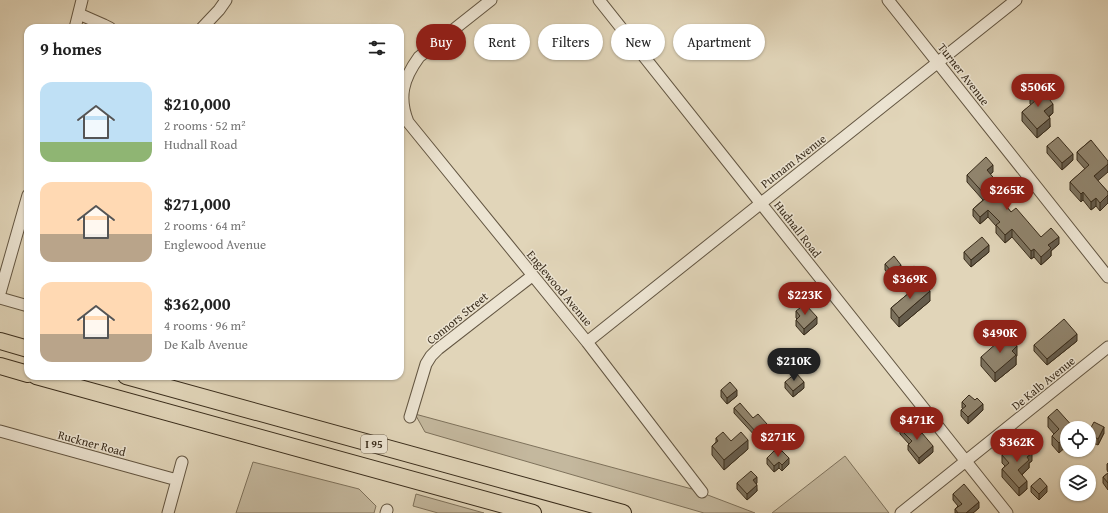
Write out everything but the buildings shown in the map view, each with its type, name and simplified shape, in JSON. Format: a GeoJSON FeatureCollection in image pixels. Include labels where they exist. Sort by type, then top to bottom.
{"type":"FeatureCollection","features":[{"type":"Feature","properties":{"kind":"highway"},"geometry":{"type":"LineString","coordinates":[[0,341],[24,348]]}},
{"type":"Feature","properties":{"kind":"highway"},"geometry":{"type":"LineString","coordinates":[[0,366],[24,373]]}},
{"type":"Feature","properties":{"kind":"highway","name":"I 95"},"geometry":{"type":"LineString","coordinates":[[51,380],[533,513]]}},
{"type":"Feature","properties":{"kind":"highway","name":"I 95"},"geometry":{"type":"LineString","coordinates":[[141,380],[623,513]]}},
{"type":"Feature","properties":{"kind":"street"},"geometry":{"type":"LineString","coordinates":[[76,24],[82,0]]}},
{"type":"Feature","properties":{"kind":"street"},"geometry":{"type":"LineString","coordinates":[[206,24],[226,0]]}},
{"type":"Feature","properties":{"kind":"street","name":"Englewood Avenue"},"geometry":{"type":"LineString","coordinates":[[404,85],[412,66],[419,57],[491,0]]}},
{"type":"Feature","properties":{"kind":"street","name":"Hudnall Road"},"geometry":{"type":"LineString","coordinates":[[599,0],[1007,513]]}},
{"type":"Feature","properties":{"kind":"street","name":"Turner Avenue"},"geometry":{"type":"LineString","coordinates":[[888,0],[1108,277]]}},
{"type":"Feature","properties":{"kind":"street","name":"Putnam Avenue"},"geometry":{"type":"LineString","coordinates":[[587,342],[1016,0]]}},
{"type":"Feature","properties":{"kind":"street"},"geometry":{"type":"LineString","coordinates":[[78,14],[104,24]]}},
{"type":"Feature","properties":{"kind":"street","name":"Englewood Avenue"},"geometry":{"type":"LineString","coordinates":[[404,112],[408,122],[587,342],[702,492]]}},
{"type":"Feature","properties":{"kind":"street"},"geometry":{"type":"LineString","coordinates":[[0,294],[24,209]]}},
{"type":"Feature","properties":{"kind":"street","name":"Connors Street"},"geometry":{"type":"LineString","coordinates":[[410,417],[426,364],[431,356],[532,276]]}},
{"type":"Feature","properties":{"kind":"street"},"geometry":{"type":"LineString","coordinates":[[0,298],[24,305]]}},
{"type":"Feature","properties":{"kind":"street","name":"De Kalb Avenue"},"geometry":{"type":"LineString","coordinates":[[901,513],[1108,348]]}},
{"type":"Feature","properties":{"kind":"street","name":"Ruckner Road"},"geometry":{"type":"LineString","coordinates":[[0,431],[177,480]]}},
{"type":"Feature","properties":{"kind":"street"},"geometry":{"type":"LineString","coordinates":[[168,513],[182,462]]}},
{"type":"Feature","properties":{"kind":"shaded area"},"geometry":{"type":"Polygon","coordinates":[[[415,414],[692,489],[755,513],[704,513],[425,432],[415,414]]]}},
{"type":"Feature","properties":{"kind":"shaded area"},"geometry":{"type":"Polygon","coordinates":[[[845,456],[889,513],[772,513],[845,456]]]}},
{"type":"Feature","properties":{"kind":"shaded area"},"geometry":{"type":"Polygon","coordinates":[[[253,462],[359,489],[376,506],[374,513],[236,513],[253,462]]]}},
{"type":"Feature","properties":{"kind":"shaded area"},"geometry":{"type":"Polygon","coordinates":[[[416,494],[484,513],[438,513],[413,506],[416,494]]]}}]}
